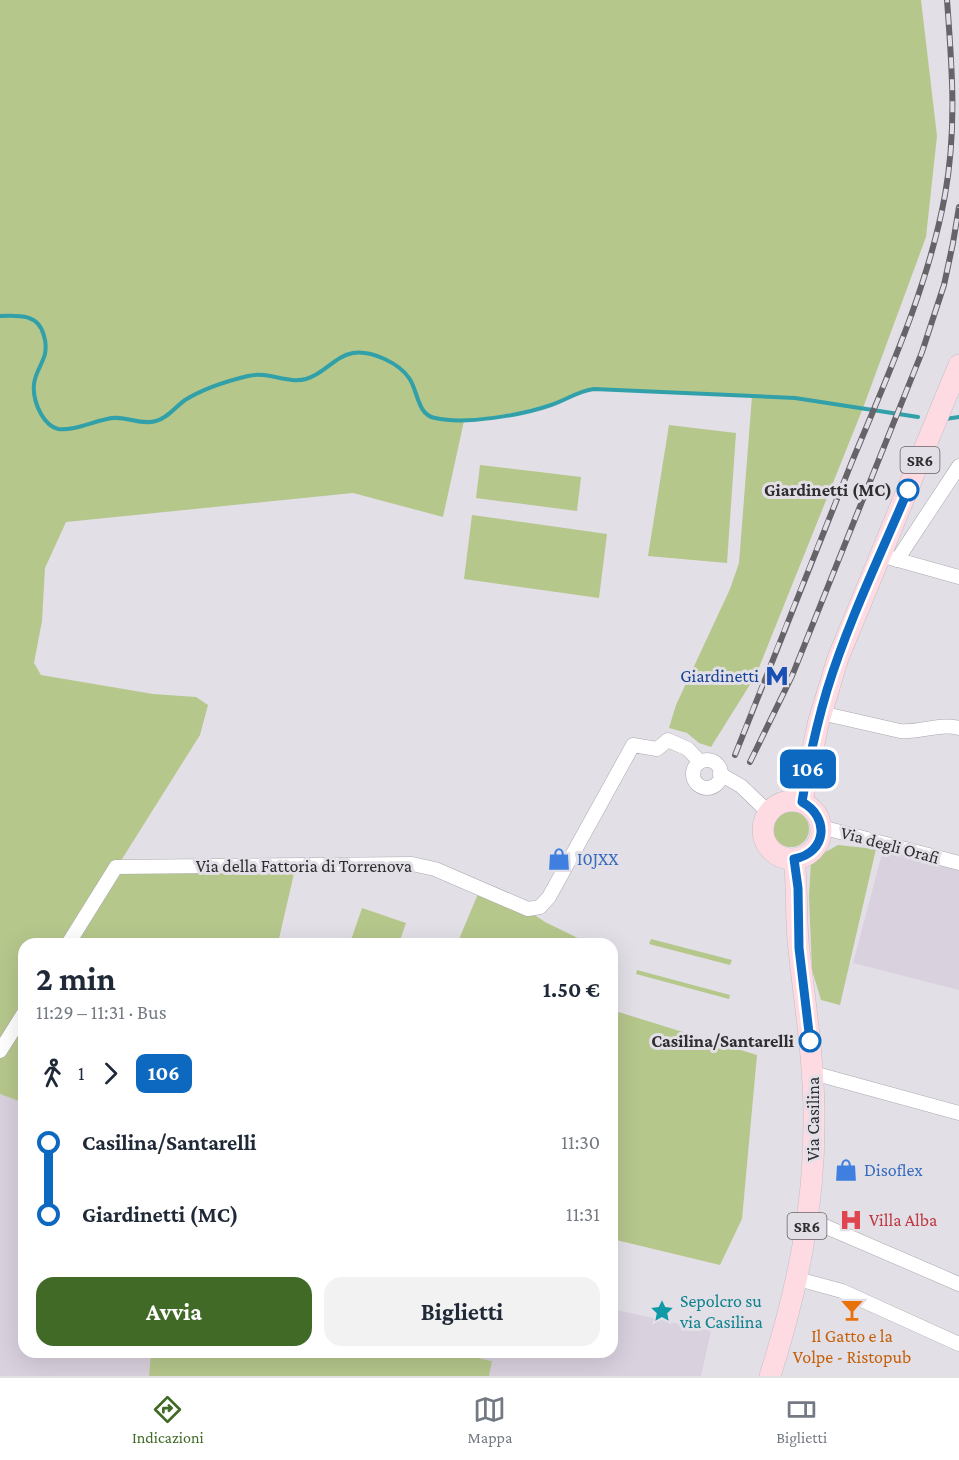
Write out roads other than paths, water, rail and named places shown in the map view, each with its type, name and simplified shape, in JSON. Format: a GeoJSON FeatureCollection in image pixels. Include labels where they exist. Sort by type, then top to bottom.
{"type":"FeatureCollection","features":[{"type":"Feature","properties":{"kind":"main road","name":"SR6"},"geometry":{"type":"LineString","coordinates":[[802,802],[821,713],[847,636],[889,558],[959,365]]}},
{"type":"Feature","properties":{"kind":"main road"},"geometry":{"type":"LineString","coordinates":[[784,801],[802,802],[816,812],[821,827],[821,836],[814,849],[807,855],[794,859],[779,856],[767,845],[763,829],[764,820],[768,812],[784,801]]}},
{"type":"Feature","properties":{"kind":"main road","name":"Via Casilina"},"geometry":{"type":"LineString","coordinates":[[770,1376],[798,1279],[808,1219],[814,1160],[813,1073],[799,948],[798,888],[794,859]]}},
{"type":"Feature","properties":{"kind":"street"},"geometry":{"type":"LineString","coordinates":[[959,466],[889,558],[959,578]]}},
{"type":"Feature","properties":{"kind":"street"},"geometry":{"type":"LineString","coordinates":[[821,713],[900,731],[912,732],[939,726],[959,728]]}},
{"type":"Feature","properties":{"kind":"street","name":"Via della Fattoria di Torrenova"},"geometry":{"type":"LineString","coordinates":[[72,938],[116,867],[412,864],[435,869],[524,908],[538,908],[547,901],[633,745],[657,749],[668,740],[688,749],[700,762],[712,761],[718,766],[720,774],[741,786],[768,812]]}},
{"type":"Feature","properties":{"kind":"street"},"geometry":{"type":"LineString","coordinates":[[700,762],[693,773],[699,785],[705,788],[714,786],[719,781],[720,774]]}},
{"type":"Feature","properties":{"kind":"street","name":"Via degli Orafi"},"geometry":{"type":"LineString","coordinates":[[821,827],[959,863]]}},
{"type":"Feature","properties":{"kind":"street"},"geometry":{"type":"LineString","coordinates":[[0,1050],[18,1022]]}},
{"type":"Feature","properties":{"kind":"street"},"geometry":{"type":"LineString","coordinates":[[813,1073],[959,1113]]}},
{"type":"Feature","properties":{"kind":"street"},"geometry":{"type":"LineString","coordinates":[[808,1219],[959,1284]]}},
{"type":"Feature","properties":{"kind":"street"},"geometry":{"type":"LineString","coordinates":[[798,1279],[842,1291],[959,1344]]}},
{"type":"Feature","properties":{"kind":"waterway"},"geometry":{"type":"LineString","coordinates":[[0,316],[27,317],[38,323],[45,340],[45,352],[35,380],[34,396],[44,419],[58,429],[76,428],[113,418],[144,422],[156,421],[192,396],[224,383],[255,375],[292,380],[306,379],[353,353],[376,356],[399,367],[412,383],[425,412],[429,416],[447,420],[477,420],[525,412],[594,389],[795,398],[918,417]]}},
{"type":"Feature","properties":{"kind":"waterway"},"geometry":{"type":"LineString","coordinates":[[945,419],[959,417]]}},
{"type":"Feature","properties":{"kind":"railway"},"geometry":{"type":"LineString","coordinates":[[735,755],[905,332],[938,230],[949,170],[952,122],[952,73],[947,0]]}},
{"type":"Feature","properties":{"kind":"railway"},"geometry":{"type":"LineString","coordinates":[[750,762],[792,676],[922,352],[944,285],[959,207]]}},
{"type":"Feature","properties":{"kind":"place","name":"Giardinetti (MC)"},"geometry":{"type":"Point","coordinates":[908,490]}},
{"type":"Feature","properties":{"kind":"place","name":"Giardinetti"},"geometry":{"type":"Point","coordinates":[777,676]}},
{"type":"Feature","properties":{"kind":"place","name":"I0JXX"},"geometry":{"type":"Point","coordinates":[559,859]}},
{"type":"Feature","properties":{"kind":"place","name":"Casilina/Santarelli"},"geometry":{"type":"Point","coordinates":[810,1041]}},
{"type":"Feature","properties":{"kind":"place","name":"Disoflex"},"geometry":{"type":"Point","coordinates":[846,1170]}},
{"type":"Feature","properties":{"kind":"place","name":"Villa Alba"},"geometry":{"type":"Point","coordinates":[851,1220]}},
{"type":"Feature","properties":{"kind":"place","name":"Il Gatto e la Volpe - Ristopub"},"geometry":{"type":"Point","coordinates":[852,1310]}},
{"type":"Feature","properties":{"kind":"place","name":"Sepolcro su via Casilina"},"geometry":{"type":"Point","coordinates":[662,1311]}}]}
